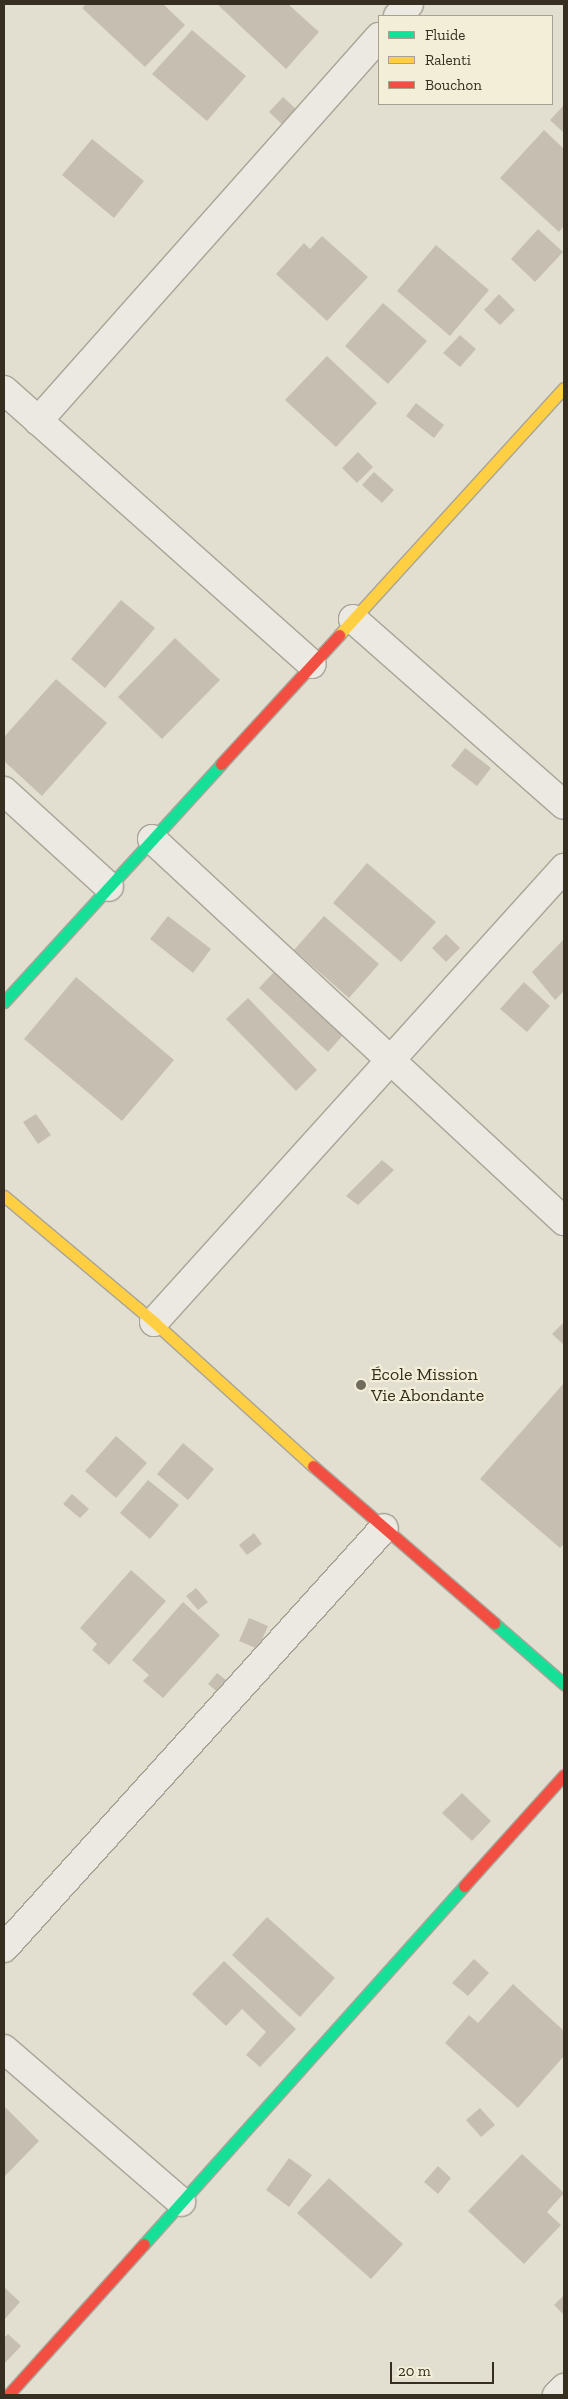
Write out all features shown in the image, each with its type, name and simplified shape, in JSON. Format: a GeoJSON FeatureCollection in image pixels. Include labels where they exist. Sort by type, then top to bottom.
{"type":"FeatureCollection","features":[{"type":"Feature","properties":{"kind":"street"},"geometry":{"type":"LineString","coordinates":[[399,15],[409,4]]}},
{"type":"Feature","properties":{"kind":"street"},"geometry":{"type":"LineString","coordinates":[[38,420],[378,38]]}},
{"type":"Feature","properties":{"kind":"street"},"geometry":{"type":"LineString","coordinates":[[4,1002],[564,388]]}},
{"type":"Feature","properties":{"kind":"street"},"geometry":{"type":"LineString","coordinates":[[4,390],[312,664]]}},
{"type":"Feature","properties":{"kind":"street"},"geometry":{"type":"LineString","coordinates":[[353,619],[564,805]]}},
{"type":"Feature","properties":{"kind":"street"},"geometry":{"type":"LineString","coordinates":[[4,791],[109,887]]}},
{"type":"Feature","properties":{"kind":"street"},"geometry":{"type":"LineString","coordinates":[[152,839],[564,1221]]}},
{"type":"Feature","properties":{"kind":"street"},"geometry":{"type":"LineString","coordinates":[[154,1322],[564,868]]}},
{"type":"Feature","properties":{"kind":"street"},"geometry":{"type":"LineString","coordinates":[[4,1196],[154,1322],[384,1528],[564,1684]]}},
{"type":"Feature","properties":{"kind":"street"},"geometry":{"type":"LineString","coordinates":[[4,1948],[384,1528]]}},
{"type":"Feature","properties":{"kind":"street"},"geometry":{"type":"LineString","coordinates":[[8,2395],[564,1775]]}},
{"type":"Feature","properties":{"kind":"street"},"geometry":{"type":"LineString","coordinates":[[4,2049],[181,2202]]}},
{"type":"Feature","properties":{"kind":"street"},"geometry":{"type":"LineString","coordinates":[[557,2395],[564,2388]]}},
{"type":"Feature","properties":{"kind":"building"},"geometry":{"type":"Polygon","coordinates":[[[86,4],[163,4],[185,25],[145,67],[82,8],[86,4]]]}},
{"type":"Feature","properties":{"kind":"building"},"geometry":{"type":"Polygon","coordinates":[[[217,4],[288,4],[319,32],[286,69],[217,4]]]}},
{"type":"Feature","properties":{"kind":"building"},"geometry":{"type":"Polygon","coordinates":[[[192,30],[246,76],[207,121],[152,74],[192,30]]]}},
{"type":"Feature","properties":{"kind":"building"},"geometry":{"type":"Polygon","coordinates":[[[283,97],[297,110],[283,125],[269,112],[283,97]]]}},
{"type":"Feature","properties":{"kind":"building"},"geometry":{"type":"Polygon","coordinates":[[[564,105],[564,133],[550,120],[564,105]]]}},
{"type":"Feature","properties":{"kind":"building"},"geometry":{"type":"Polygon","coordinates":[[[544,130],[564,149],[564,226],[559,232],[500,178],[544,130]]]}},
{"type":"Feature","properties":{"kind":"building"},"geometry":{"type":"Polygon","coordinates":[[[92,139],[144,181],[114,218],[62,175],[92,139]]]}},
{"type":"Feature","properties":{"kind":"building"},"geometry":{"type":"Polygon","coordinates":[[[538,229],[563,252],[535,282],[511,259],[538,229]]]}},
{"type":"Feature","properties":{"kind":"building"},"geometry":{"type":"Polygon","coordinates":[[[322,236],[368,277],[327,321],[276,274],[304,243],[310,249],[322,236]]]}},
{"type":"Feature","properties":{"kind":"building"},"geometry":{"type":"Polygon","coordinates":[[[436,245],[489,290],[450,336],[397,291],[436,245]]]}},
{"type":"Feature","properties":{"kind":"building"},"geometry":{"type":"Polygon","coordinates":[[[499,294],[515,310],[500,325],[484,310],[499,294]]]}},
{"type":"Feature","properties":{"kind":"building"},"geometry":{"type":"Polygon","coordinates":[[[383,303],[427,341],[388,384],[345,346],[383,303]]]}},
{"type":"Feature","properties":{"kind":"building"},"geometry":{"type":"Polygon","coordinates":[[[460,335],[476,349],[460,367],[443,353],[460,335]]]}},
{"type":"Feature","properties":{"kind":"building"},"geometry":{"type":"Polygon","coordinates":[[[327,356],[377,403],[336,447],[285,400],[327,356]]]}},
{"type":"Feature","properties":{"kind":"building"},"geometry":{"type":"Polygon","coordinates":[[[416,403],[444,425],[434,438],[406,416],[416,403]]]}},
{"type":"Feature","properties":{"kind":"building"},"geometry":{"type":"Polygon","coordinates":[[[358,452],[373,467],[357,483],[342,468],[358,452]]]}},
{"type":"Feature","properties":{"kind":"building"},"geometry":{"type":"Polygon","coordinates":[[[374,472],[394,490],[382,503],[362,485],[374,472]]]}},
{"type":"Feature","properties":{"kind":"building"},"geometry":{"type":"Polygon","coordinates":[[[121,600],[155,628],[105,688],[71,659],[121,600]]]}},
{"type":"Feature","properties":{"kind":"building"},"geometry":{"type":"Polygon","coordinates":[[[175,638],[220,680],[162,739],[118,697],[175,638]]]}},
{"type":"Feature","properties":{"kind":"building"},"geometry":{"type":"Polygon","coordinates":[[[56,679],[107,723],[42,796],[4,761],[4,737],[56,679]]]}},
{"type":"Feature","properties":{"kind":"building"},"geometry":{"type":"Polygon","coordinates":[[[465,748],[491,768],[477,786],[451,766],[465,748]]]}},
{"type":"Feature","properties":{"kind":"building"},"geometry":{"type":"Polygon","coordinates":[[[367,863],[436,922],[401,962],[333,903],[367,863]]]}},
{"type":"Feature","properties":{"kind":"building"},"geometry":{"type":"Polygon","coordinates":[[[168,916],[211,949],[193,973],[150,939],[168,916]]]}},
{"type":"Feature","properties":{"kind":"building"},"geometry":{"type":"Polygon","coordinates":[[[324,916],[379,964],[349,998],[294,950],[324,916]]]}},
{"type":"Feature","properties":{"kind":"building"},"geometry":{"type":"Polygon","coordinates":[[[446,934],[460,948],[446,962],[432,948],[446,934]]]}},
{"type":"Feature","properties":{"kind":"building"},"geometry":{"type":"Polygon","coordinates":[[[564,939],[564,991],[555,1000],[532,972],[564,939]]]}},
{"type":"Feature","properties":{"kind":"building"},"geometry":{"type":"Polygon","coordinates":[[[276,970],[344,1034],[328,1052],[259,988],[276,970]]]}},
{"type":"Feature","properties":{"kind":"building"},"geometry":{"type":"Polygon","coordinates":[[[76,977],[174,1060],[122,1121],[24,1039],[76,977]]]}},
{"type":"Feature","properties":{"kind":"building"},"geometry":{"type":"Polygon","coordinates":[[[524,982],[550,1006],[527,1032],[500,1009],[524,982]]]}},
{"type":"Feature","properties":{"kind":"building"},"geometry":{"type":"Polygon","coordinates":[[[248,998],[317,1070],[296,1091],[226,1019],[248,998]]]}},
{"type":"Feature","properties":{"kind":"building"},"geometry":{"type":"Polygon","coordinates":[[[36,1114],[51,1135],[38,1144],[23,1122],[36,1114]]]}},
{"type":"Feature","properties":{"kind":"building"},"geometry":{"type":"Polygon","coordinates":[[[382,1160],[394,1170],[358,1205],[346,1196],[382,1160]]]}},
{"type":"Feature","properties":{"kind":"building"},"geometry":{"type":"Polygon","coordinates":[[[564,1322],[564,1345],[552,1334],[564,1322]]]}},
{"type":"Feature","properties":{"kind":"building"},"geometry":{"type":"Polygon","coordinates":[[[564,1383],[564,1544],[560,1548],[480,1479],[564,1383]]]}},
{"type":"Feature","properties":{"kind":"building"},"geometry":{"type":"Polygon","coordinates":[[[116,1436],[147,1463],[116,1498],[85,1471],[116,1436]]]}},
{"type":"Feature","properties":{"kind":"building"},"geometry":{"type":"Polygon","coordinates":[[[183,1443],[214,1469],[188,1500],[157,1474],[183,1443]]]}},
{"type":"Feature","properties":{"kind":"building"},"geometry":{"type":"Polygon","coordinates":[[[148,1480],[179,1505],[150,1539],[120,1513],[148,1480]]]}},
{"type":"Feature","properties":{"kind":"building"},"geometry":{"type":"Polygon","coordinates":[[[72,1494],[89,1509],[80,1518],[63,1504],[72,1494]]]}},
{"type":"Feature","properties":{"kind":"building"},"geometry":{"type":"Polygon","coordinates":[[[254,1533],[262,1544],[247,1555],[239,1545],[254,1533]]]}},
{"type":"Feature","properties":{"kind":"building"},"geometry":{"type":"Polygon","coordinates":[[[131,1570],[166,1601],[109,1665],[92,1650],[97,1644],[80,1628],[131,1570]]]}},
{"type":"Feature","properties":{"kind":"building"},"geometry":{"type":"Polygon","coordinates":[[[196,1588],[208,1602],[198,1610],[186,1596],[196,1588]]]}},
{"type":"Feature","properties":{"kind":"building"},"geometry":{"type":"Polygon","coordinates":[[[183,1602],[220,1635],[163,1698],[143,1681],[149,1675],[132,1660],[183,1602]]]}},
{"type":"Feature","properties":{"kind":"building"},"geometry":{"type":"Polygon","coordinates":[[[249,1618],[268,1626],[258,1649],[239,1641],[249,1618]]]}},
{"type":"Feature","properties":{"kind":"building"},"geometry":{"type":"Polygon","coordinates":[[[217,1673],[230,1683],[221,1695],[208,1684],[217,1673]]]}},
{"type":"Feature","properties":{"kind":"building"},"geometry":{"type":"Polygon","coordinates":[[[462,1793],[491,1821],[472,1841],[442,1813],[462,1793]]]}},
{"type":"Feature","properties":{"kind":"building"},"geometry":{"type":"Polygon","coordinates":[[[267,1917],[335,1978],[300,2017],[232,1955],[267,1917]]]}},
{"type":"Feature","properties":{"kind":"building"},"geometry":{"type":"Polygon","coordinates":[[[474,1959],[489,1973],[468,1996],[452,1983],[474,1959]]]}},
{"type":"Feature","properties":{"kind":"building"},"geometry":{"type":"Polygon","coordinates":[[[224,1961],[296,2029],[260,2067],[246,2055],[266,2032],[242,2009],[226,2026],[192,1994],[224,1961]]]}},
{"type":"Feature","properties":{"kind":"building"},"geometry":{"type":"Polygon","coordinates":[[[513,1984],[564,2031],[564,2056],[518,2108],[445,2043],[469,2015],[478,2023],[513,1984]]]}},
{"type":"Feature","properties":{"kind":"building"},"geometry":{"type":"Polygon","coordinates":[[[4,2106],[39,2141],[4,2177],[4,2106]]]}},
{"type":"Feature","properties":{"kind":"building"},"geometry":{"type":"Polygon","coordinates":[[[480,2108],[495,2125],[481,2137],[466,2120],[480,2108]]]}},
{"type":"Feature","properties":{"kind":"building"},"geometry":{"type":"Polygon","coordinates":[[[522,2154],[564,2193],[547,2212],[561,2225],[524,2264],[468,2211],[522,2154]]]}},
{"type":"Feature","properties":{"kind":"building"},"geometry":{"type":"Polygon","coordinates":[[[289,2158],[312,2175],[289,2207],[266,2190],[289,2158]]]}},
{"type":"Feature","properties":{"kind":"building"},"geometry":{"type":"Polygon","coordinates":[[[438,2166],[451,2178],[438,2194],[424,2182],[438,2166]]]}},
{"type":"Feature","properties":{"kind":"building"},"geometry":{"type":"Polygon","coordinates":[[[329,2178],[403,2244],[371,2279],[297,2213],[329,2178]]]}},
{"type":"Feature","properties":{"kind":"building"},"geometry":{"type":"Polygon","coordinates":[[[4,2287],[20,2302],[4,2320],[4,2287]]]}},
{"type":"Feature","properties":{"kind":"building"},"geometry":{"type":"Polygon","coordinates":[[[564,2295],[564,2315],[554,2305],[564,2295]]]}},
{"type":"Feature","properties":{"kind":"building"},"geometry":{"type":"Polygon","coordinates":[[[8,2334],[21,2346],[4,2364],[4,2338],[8,2334]]]}},
{"type":"Feature","properties":{"kind":"traffic: fast"},"geometry":{"type":"LineString","coordinates":[[4,1002],[221,764]]}},
{"type":"Feature","properties":{"kind":"traffic: fast"},"geometry":{"type":"LineString","coordinates":[[494,1623],[564,1684]]}},
{"type":"Feature","properties":{"kind":"traffic: fast"},"geometry":{"type":"LineString","coordinates":[[144,2244],[464,1886]]}},
{"type":"Feature","properties":{"kind":"traffic: slow"},"geometry":{"type":"LineString","coordinates":[[339,635],[564,388]]}},
{"type":"Feature","properties":{"kind":"traffic: slow"},"geometry":{"type":"LineString","coordinates":[[4,1196],[154,1322],[313,1466]]}},
{"type":"Feature","properties":{"kind":"traffic: jam"},"geometry":{"type":"LineString","coordinates":[[221,764],[339,635]]}},
{"type":"Feature","properties":{"kind":"traffic: jam"},"geometry":{"type":"LineString","coordinates":[[313,1466],[494,1623]]}},
{"type":"Feature","properties":{"kind":"traffic: jam"},"geometry":{"type":"LineString","coordinates":[[464,1886],[564,1775]]}},
{"type":"Feature","properties":{"kind":"traffic: jam"},"geometry":{"type":"LineString","coordinates":[[8,2395],[144,2244]]}},
{"type":"Feature","properties":{"kind":"place","name":"École Mission Vie Abondante"},"geometry":{"type":"Point","coordinates":[361,1385]}}]}
